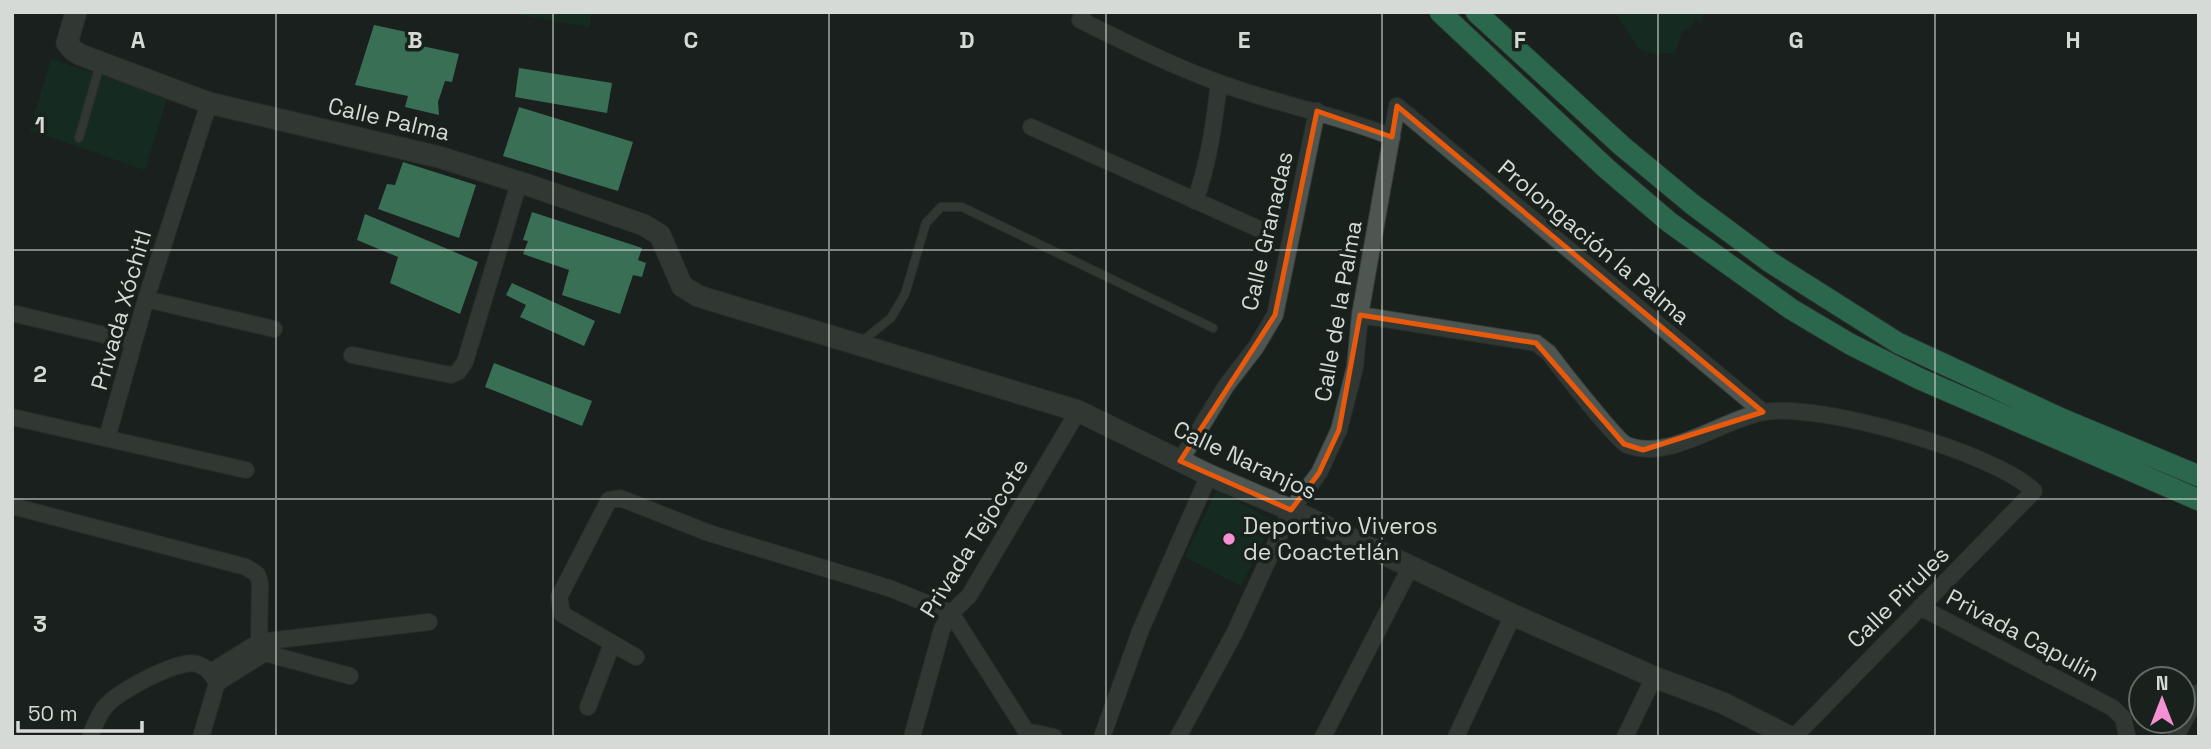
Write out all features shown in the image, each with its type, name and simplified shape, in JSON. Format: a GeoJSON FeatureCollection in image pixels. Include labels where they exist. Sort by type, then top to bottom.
{"type":"FeatureCollection","features":[{"type":"Feature","properties":{"kind":"highway"},"geometry":{"type":"LineString","coordinates":[[1440,12],[1607,169],[1669,222],[1791,309],[1850,344],[1920,379],[2199,499]]}},
{"type":"Feature","properties":{"kind":"highway"},"geometry":{"type":"LineString","coordinates":[[1450,12],[1593,151],[1684,229],[1755,278],[1834,329],[1927,379],[2199,499]]}},
{"type":"Feature","properties":{"kind":"highway"},"geometry":{"type":"LineString","coordinates":[[1476,12],[1622,146],[1692,204],[1770,262],[1898,343],[2062,419],[2199,475]]}},
{"type":"Feature","properties":{"kind":"highway"},"geometry":{"type":"LineString","coordinates":[[1490,12],[1713,215],[1798,277],[1854,313],[1941,361],[2199,475]]}},
{"type":"Feature","properties":{"kind":"street","name":"Calle Palma"},"geometry":{"type":"LineString","coordinates":[[76,12],[67,43],[81,55],[209,103],[439,157],[644,225],[660,235],[682,286],[698,296]]}},
{"type":"Feature","properties":{"kind":"street"},"geometry":{"type":"LineString","coordinates":[[1083,12],[1080,20],[1219,83],[1317,111],[1392,137]]}},
{"type":"Feature","properties":{"kind":"street"},"geometry":{"type":"LineString","coordinates":[[1195,201],[1212,145],[1219,83]]}},
{"type":"Feature","properties":{"kind":"street","name":"Privada Xóchitl"},"geometry":{"type":"LineString","coordinates":[[107,438],[146,299],[209,103]]}},
{"type":"Feature","properties":{"kind":"street","name":"Calle de la Palma"},"geometry":{"type":"LineString","coordinates":[[1291,510],[1319,473],[1339,430],[1355,367],[1360,315],[1396,106]]}},
{"type":"Feature","properties":{"kind":"street","name":"Prolongación la Palma"},"geometry":{"type":"LineString","coordinates":[[1396,106],[1763,412]]}},
{"type":"Feature","properties":{"kind":"street","name":"Calle Granadas"},"geometry":{"type":"LineString","coordinates":[[1180,461],[1275,314],[1317,111]]}},
{"type":"Feature","properties":{"kind":"street"},"geometry":{"type":"LineString","coordinates":[[1031,127],[1268,233]]}},
{"type":"Feature","properties":{"kind":"street"},"geometry":{"type":"LineString","coordinates":[[352,355],[451,375],[458,372],[465,362],[519,183]]}},
{"type":"Feature","properties":{"kind":"street","name":"Calle Naranjos"},"geometry":{"type":"LineString","coordinates":[[698,296],[1078,411],[1209,475],[1291,510],[1513,615],[1654,677],[1723,703],[1792,737]]}},
{"type":"Feature","properties":{"kind":"street"},"geometry":{"type":"LineString","coordinates":[[146,299],[274,329]]}},
{"type":"Feature","properties":{"kind":"street"},"geometry":{"type":"LineString","coordinates":[[16,314],[134,342]]}},
{"type":"Feature","properties":{"kind":"street"},"geometry":{"type":"LineString","coordinates":[[1360,315],[1536,344],[1549,353],[1624,444],[1643,450],[1662,448],[1763,412]]}},
{"type":"Feature","properties":{"kind":"street","name":"Privada Tejocote"},"geometry":{"type":"LineString","coordinates":[[912,737],[942,629],[951,613],[969,596],[1078,411]]}},
{"type":"Feature","properties":{"kind":"street","name":"Calle Pirules"},"geometry":{"type":"LineString","coordinates":[[1763,412],[1789,411],[1903,432],[2021,478],[2034,491],[1792,737]]}},
{"type":"Feature","properties":{"kind":"street"},"geometry":{"type":"LineString","coordinates":[[12,417],[246,470]]}},
{"type":"Feature","properties":{"kind":"street"},"geometry":{"type":"LineString","coordinates":[[1101,737],[1141,629],[1209,475]]}},
{"type":"Feature","properties":{"kind":"street"},"geometry":{"type":"LineString","coordinates":[[636,657],[562,614],[559,597],[609,500],[620,498],[709,533],[889,588],[951,613],[1026,732],[1054,737]]}},
{"type":"Feature","properties":{"kind":"street"},"geometry":{"type":"LineString","coordinates":[[12,506],[246,567],[257,574],[260,583],[259,642]]}},
{"type":"Feature","properties":{"kind":"street"},"geometry":{"type":"LineString","coordinates":[[1178,737],[1234,634],[1291,510]]}},
{"type":"Feature","properties":{"kind":"street"},"geometry":{"type":"LineString","coordinates":[[1323,737],[1412,566]]}},
{"type":"Feature","properties":{"kind":"street","name":"Privada Capulín"},"geometry":{"type":"LineString","coordinates":[[1920,607],[2113,708],[2123,718],[2129,736]]}},
{"type":"Feature","properties":{"kind":"street"},"geometry":{"type":"LineString","coordinates":[[1456,737],[1513,615]]}},
{"type":"Feature","properties":{"kind":"street"},"geometry":{"type":"LineString","coordinates":[[201,737],[214,677],[259,642],[429,622]]}},
{"type":"Feature","properties":{"kind":"street"},"geometry":{"type":"LineString","coordinates":[[588,707],[612,644]]}},
{"type":"Feature","properties":{"kind":"street"},"geometry":{"type":"LineString","coordinates":[[214,677],[265,653],[350,676]]}},
{"type":"Feature","properties":{"kind":"street"},"geometry":{"type":"LineString","coordinates":[[90,737],[103,708],[127,689],[180,665],[196,663],[214,677]]}},
{"type":"Feature","properties":{"kind":"street"},"geometry":{"type":"LineString","coordinates":[[1625,737],[1654,677]]}},
{"type":"Feature","properties":{"kind":"street"},"geometry":{"type":"LineString","coordinates":[[2176,737],[2199,692]]}},
{"type":"Feature","properties":{"kind":"lane"},"geometry":{"type":"LineString","coordinates":[[79,138],[101,62]]}},
{"type":"Feature","properties":{"kind":"lane"},"geometry":{"type":"LineString","coordinates":[[859,344],[891,318],[905,294],[926,223],[941,207],[962,207],[1213,328]]}},
{"type":"Feature","properties":{"kind":"highlighted area"},"geometry":{"type":"Polygon","coordinates":[[[1397,106],[1763,412],[1643,450],[1624,444],[1536,343],[1360,315],[1339,430],[1319,473],[1291,510],[1180,461],[1275,315],[1317,111],[1392,137],[1397,106]]]}},
{"type":"Feature","properties":{"kind":"green space"},"geometry":{"type":"Polygon","coordinates":[[[503,12],[592,12],[589,27],[503,12]]]}},
{"type":"Feature","properties":{"kind":"green space"},"geometry":{"type":"Polygon","coordinates":[[[1615,12],[1704,12],[1701,24],[1696,19],[1690,27],[1682,31],[1675,53],[1658,55],[1639,49],[1615,12]]]}},
{"type":"Feature","properties":{"kind":"green space"},"geometry":{"type":"Polygon","coordinates":[[[51,59],[167,98],[145,170],[30,130],[51,59]]]}},
{"type":"Feature","properties":{"kind":"green space","name":"Deportivo Viveros de Coactetlán"},"geometry":{"type":"Polygon","coordinates":[[[1217,490],[1273,521],[1241,586],[1185,557],[1217,490]]]}},
{"type":"Feature","properties":{"kind":"building"},"geometry":{"type":"Polygon","coordinates":[[[374,25],[425,36],[422,46],[459,54],[452,82],[445,81],[438,102],[439,115],[405,107],[408,96],[355,85],[374,25]]]}},
{"type":"Feature","properties":{"kind":"building"},"geometry":{"type":"Polygon","coordinates":[[[519,68],[612,83],[607,113],[515,97],[519,68]]]}},
{"type":"Feature","properties":{"kind":"building"},"geometry":{"type":"Polygon","coordinates":[[[519,107],[633,142],[618,191],[503,156],[519,107]]]}},
{"type":"Feature","properties":{"kind":"building"},"geometry":{"type":"Polygon","coordinates":[[[403,162],[476,185],[459,238],[378,209],[387,184],[395,185],[403,162]]]}},
{"type":"Feature","properties":{"kind":"building"},"geometry":{"type":"Polygon","coordinates":[[[532,212],[642,248],[638,260],[646,263],[642,277],[633,275],[620,314],[562,295],[569,270],[523,254],[528,241],[523,240],[532,212]]]}},
{"type":"Feature","properties":{"kind":"building"},"geometry":{"type":"Polygon","coordinates":[[[365,214],[478,262],[460,314],[390,283],[398,257],[357,240],[365,214]]]}},
{"type":"Feature","properties":{"kind":"building"},"geometry":{"type":"Polygon","coordinates":[[[512,283],[595,321],[584,346],[520,317],[526,305],[506,295],[512,283]]]}},
{"type":"Feature","properties":{"kind":"building"},"geometry":{"type":"Polygon","coordinates":[[[494,363],[592,401],[582,426],[485,387],[494,363]]]}},
{"type":"Feature","properties":{"kind":"place","name":"Deportivo Viveros de Coactetlán"},"geometry":{"type":"Point","coordinates":[1229,539]}}]}
